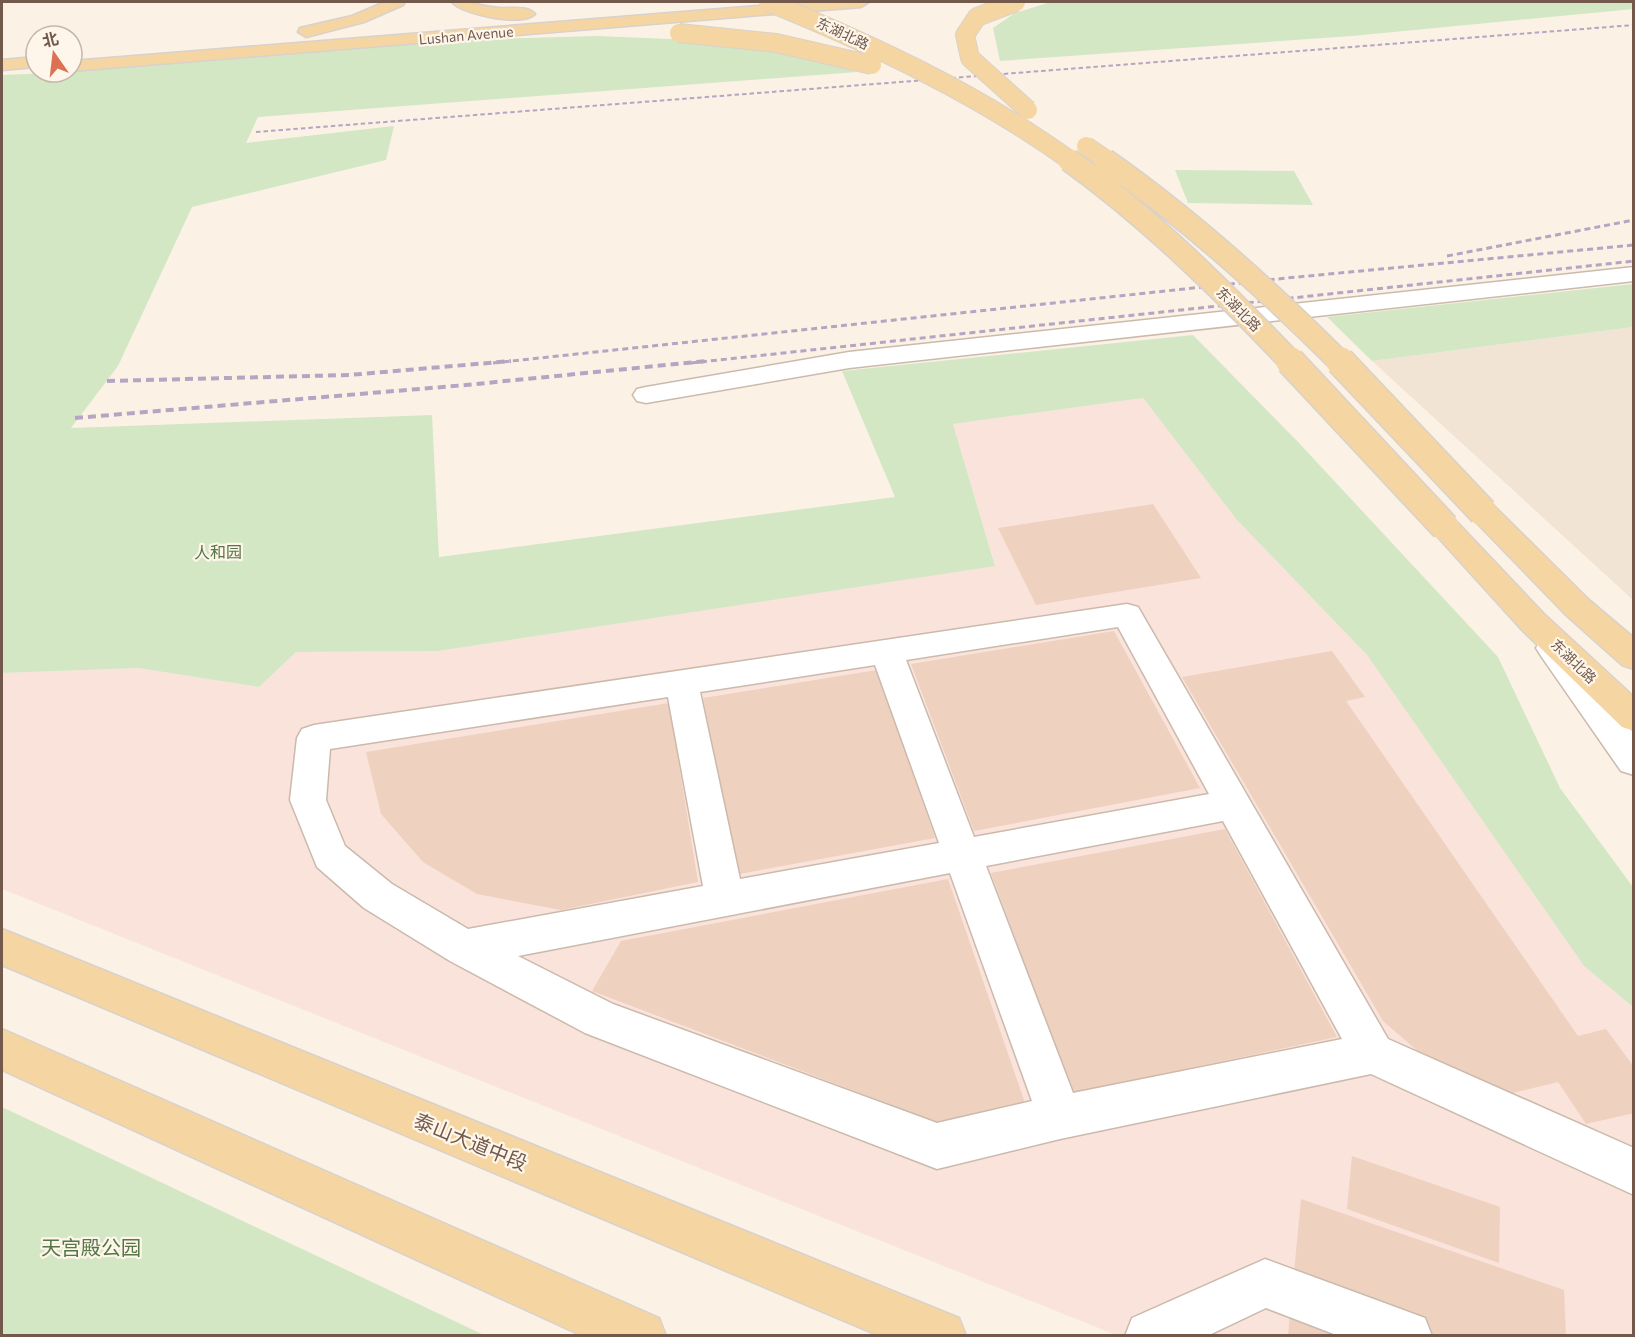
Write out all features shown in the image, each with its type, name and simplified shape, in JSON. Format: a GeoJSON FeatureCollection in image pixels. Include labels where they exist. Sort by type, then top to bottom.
{"type":"FeatureCollection","features":[{"type":"Feature","properties":{"kind":"main road"},"geometry":{"type":"LineString","coordinates":[[212,48],[319,29],[358,19],[397,2]]}},
{"type":"Feature","properties":{"kind":"main road"},"geometry":{"type":"LineString","coordinates":[[460,2],[488,12],[524,14],[672,3],[735,4]]}},
{"type":"Feature","properties":{"kind":"main road","name":"Lushan Avenue"},"geometry":{"type":"LineString","coordinates":[[84,58],[769,2]]}},
{"type":"Feature","properties":{"kind":"main road","name":"东湖北路"},"geometry":{"type":"LineString","coordinates":[[769,2],[819,22],[945,82],[997,112],[1106,186],[1167,238],[1347,420],[1533,622],[1634,718]]}},
{"type":"Feature","properties":{"kind":"main road","name":"东湖北路"},"geometry":{"type":"LineString","coordinates":[[812,2],[853,20]]}},
{"type":"Feature","properties":{"kind":"main road","name":"Lushan Avenue"},"geometry":{"type":"LineString","coordinates":[[84,65],[861,2]]}},
{"type":"Feature","properties":{"kind":"main road"},"geometry":{"type":"LineString","coordinates":[[1016,2],[977,17],[965,35],[970,58],[1028,110]]}},
{"type":"Feature","properties":{"kind":"main road"},"geometry":{"type":"LineString","coordinates":[[448,36],[590,31],[747,37],[836,54],[884,69],[1051,148]]}},
{"type":"Feature","properties":{"kind":"main road"},"geometry":{"type":"LineString","coordinates":[[2,64],[24,63]]}},
{"type":"Feature","properties":{"kind":"main road","name":"东湖北路"},"geometry":{"type":"LineString","coordinates":[[955,68],[1028,110],[1132,176],[1241,265],[1393,416],[1483,512],[1578,608],[1634,657]]}},
{"type":"Feature","properties":{"kind":"main road"},"geometry":{"type":"LineString","coordinates":[[2,71],[24,70]]}},
{"type":"Feature","properties":{"kind":"main road","name":"泰山大道中段"},"geometry":{"type":"LineString","coordinates":[[2,947],[941,1335]]}},
{"type":"Feature","properties":{"kind":"main road"},"geometry":{"type":"LineString","coordinates":[[2,1049],[640,1335]]}},
{"type":"Feature","properties":{"kind":"street"},"geometry":{"type":"LineString","coordinates":[[646,395],[849,360],[1634,274]]}},
{"type":"Feature","properties":{"kind":"street"},"geometry":{"type":"LineString","coordinates":[[1578,608],[1634,645]]}},
{"type":"Feature","properties":{"kind":"street"},"geometry":{"type":"LineString","coordinates":[[1373,1053],[937,1146],[600,1019],[464,948],[378,896],[330,856],[308,800],[314,738],[1127,615],[1373,1053],[1634,1172]]}},
{"type":"Feature","properties":{"kind":"street"},"geometry":{"type":"LineString","coordinates":[[1533,622],[1634,761]]}},
{"type":"Feature","properties":{"kind":"street"},"geometry":{"type":"LineString","coordinates":[[887,652],[1060,1118]]}},
{"type":"Feature","properties":{"kind":"street"},"geometry":{"type":"LineString","coordinates":[[682,684],[725,898]]}},
{"type":"Feature","properties":{"kind":"street"},"geometry":{"type":"LineString","coordinates":[[464,948],[1233,804]]}},
{"type":"Feature","properties":{"kind":"street"},"geometry":{"type":"LineString","coordinates":[[1150,1335],[1265,1283],[1407,1335]]}},
{"type":"Feature","properties":{"kind":"shaded area"},"geometry":{"type":"Polygon","coordinates":[[[1633,327],[1633,600],[1372,361],[1633,327]]]}},
{"type":"Feature","properties":{"kind":"shaded area"},"geometry":{"type":"Polygon","coordinates":[[[1143,398],[1237,520],[1367,655],[1584,966],[1633,1007],[1633,1335],[1116,1335],[2,889],[2,673],[138,668],[259,687],[296,652],[438,651],[995,565],[953,424],[1143,398]]]}},
{"type":"Feature","properties":{"kind":"green space"},"geometry":{"type":"Polygon","coordinates":[[[1051,2],[1633,2],[1634,9],[1352,36],[1000,61],[993,28],[1015,13],[1051,2]]]}},
{"type":"Feature","properties":{"kind":"green space","name":"人和园"},"geometry":{"type":"Polygon","coordinates":[[[598,36],[717,41],[786,50],[857,72],[258,117],[246,143],[394,126],[386,160],[192,207],[118,366],[71,428],[432,415],[439,557],[895,497],[842,371],[1193,335],[1299,443],[1498,657],[1560,788],[1633,887],[1633,1007],[1584,966],[1367,655],[1237,520],[1143,398],[953,424],[995,566],[438,651],[296,652],[259,687],[138,668],[2,673],[2,75],[24,74],[24,84],[84,84],[84,68],[448,40],[598,36]]]}},
{"type":"Feature","properties":{"kind":"green space"},"geometry":{"type":"Polygon","coordinates":[[[1175,170],[1294,171],[1313,205],[1188,203],[1175,170]]]}},
{"type":"Feature","properties":{"kind":"green space"},"geometry":{"type":"Polygon","coordinates":[[[1633,284],[1633,327],[1372,361],[1327,317],[1633,284]]]}},
{"type":"Feature","properties":{"kind":"green space","name":"天宫殿公园"},"geometry":{"type":"Polygon","coordinates":[[[2,1107],[484,1335],[2,1335],[2,1107]]]}},
{"type":"Feature","properties":{"kind":"building"},"geometry":{"type":"Polygon","coordinates":[[[1153,504],[1201,578],[1036,605],[998,528],[1153,504]]]}},
{"type":"Feature","properties":{"kind":"building"},"geometry":{"type":"Polygon","coordinates":[[[1114,631],[1200,788],[974,831],[911,664],[1114,631]]]}},
{"type":"Feature","properties":{"kind":"building"},"geometry":{"type":"Polygon","coordinates":[[[1332,651],[1365,697],[1346,701],[1578,1036],[1606,1029],[1634,1067],[1634,1113],[1586,1124],[1558,1082],[1508,1094],[1427,1059],[1383,1021],[1182,677],[1332,651]]]}},
{"type":"Feature","properties":{"kind":"building"},"geometry":{"type":"Polygon","coordinates":[[[877,670],[935,838],[739,874],[703,698],[877,670]]]}},
{"type":"Feature","properties":{"kind":"building"},"geometry":{"type":"Polygon","coordinates":[[[669,703],[698,882],[561,910],[477,894],[423,862],[381,814],[366,752],[669,703]]]}},
{"type":"Feature","properties":{"kind":"building"},"geometry":{"type":"Polygon","coordinates":[[[1225,829],[1337,1037],[1072,1093],[991,873],[1225,829]]]}},
{"type":"Feature","properties":{"kind":"building"},"geometry":{"type":"Polygon","coordinates":[[[948,879],[1025,1103],[936,1122],[592,991],[621,941],[948,879]]]}},
{"type":"Feature","properties":{"kind":"building"},"geometry":{"type":"Polygon","coordinates":[[[1352,1156],[1500,1207],[1499,1263],[1347,1209],[1352,1156]]]}},
{"type":"Feature","properties":{"kind":"building"},"geometry":{"type":"Polygon","coordinates":[[[1301,1199],[1564,1290],[1566,1336],[1288,1336],[1301,1199]]]}},
{"type":"Feature","properties":{"kind":"railway"},"geometry":{"type":"LineString","coordinates":[[256,132],[1634,25]]}},
{"type":"Feature","properties":{"kind":"railway"},"geometry":{"type":"LineString","coordinates":[[1447,256],[1634,220]]}},
{"type":"Feature","properties":{"kind":"railway"},"geometry":{"type":"LineString","coordinates":[[493,363],[1287,278],[1634,245]]}},
{"type":"Feature","properties":{"kind":"railway"},"geometry":{"type":"LineString","coordinates":[[691,363],[1634,261]]}},
{"type":"Feature","properties":{"kind":"railway"},"geometry":{"type":"LineString","coordinates":[[107,381],[349,375],[511,361]]}},
{"type":"Feature","properties":{"kind":"railway"},"geometry":{"type":"LineString","coordinates":[[75,418],[466,385],[706,361]]}}]}
